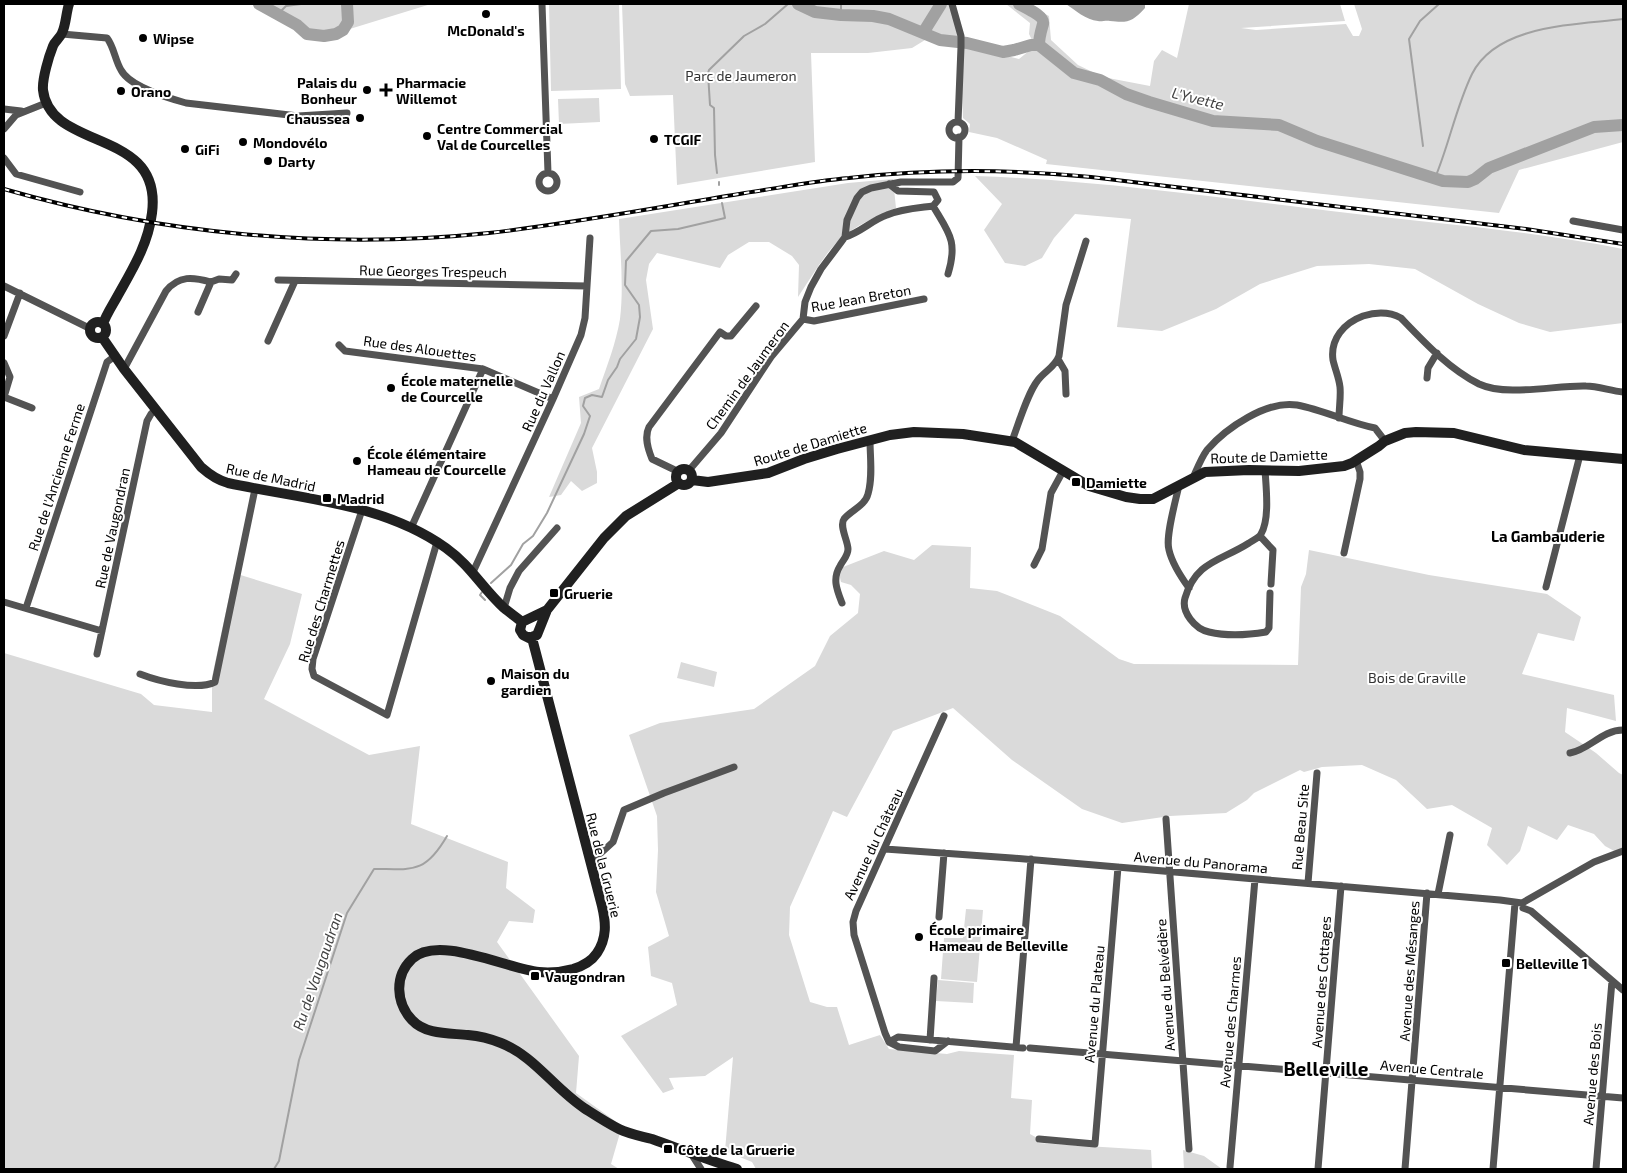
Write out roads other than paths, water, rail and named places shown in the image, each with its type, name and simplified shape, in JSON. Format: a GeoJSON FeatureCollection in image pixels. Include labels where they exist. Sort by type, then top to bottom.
{"type":"FeatureCollection","features":[{"type":"Feature","properties":{"kind":"street"},"geometry":{"type":"LineString","coordinates":[[4,286],[91,329],[93,336],[97,338],[102,337],[106,332],[103,324],[143,250],[152,213],[152,192],[149,180],[134,158],[116,147],[68,126],[54,114],[46,103],[43,89],[44,81],[54,45],[62,34],[69,4]]}},
{"type":"Feature","properties":{"kind":"street"},"geometry":{"type":"LineString","coordinates":[[542,4],[548,173]]}},
{"type":"Feature","properties":{"kind":"street"},"geometry":{"type":"LineString","coordinates":[[953,6],[961,36],[958,122]]}},
{"type":"Feature","properties":{"kind":"street"},"geometry":{"type":"LineString","coordinates":[[62,34],[107,38],[122,72],[132,81],[173,100],[290,116],[347,113]]}},
{"type":"Feature","properties":{"kind":"street"},"geometry":{"type":"LineString","coordinates":[[4,129],[22,111],[46,103]]}},
{"type":"Feature","properties":{"kind":"street"},"geometry":{"type":"LineString","coordinates":[[4,109],[22,111]]}},
{"type":"Feature","properties":{"kind":"street"},"geometry":{"type":"LineString","coordinates":[[958,122],[965,128],[963,135],[959,137],[952,136],[950,131],[952,125],[958,122]]}},
{"type":"Feature","properties":{"kind":"street","name":"Chemin de Jaumeron"},"geometry":{"type":"LineString","coordinates":[[691,476],[691,468],[721,433],[771,357],[803,319],[805,302],[811,287],[821,269],[845,237],[847,220],[857,198],[862,192],[871,188],[889,184],[957,181],[959,137]]}},
{"type":"Feature","properties":{"kind":"street"},"geometry":{"type":"LineString","coordinates":[[4,158],[16,174],[80,192]]}},
{"type":"Feature","properties":{"kind":"street"},"geometry":{"type":"LineString","coordinates":[[889,184],[898,191],[934,192],[938,200],[933,206],[952,240],[953,257],[948,274]]}},
{"type":"Feature","properties":{"kind":"street","name":"Chemin de Jaumeron"},"geometry":{"type":"LineString","coordinates":[[845,237],[852,235],[885,215],[897,211],[933,206]]}},
{"type":"Feature","properties":{"kind":"street"},"geometry":{"type":"LineString","coordinates":[[1573,220],[1623,230]]}},
{"type":"Feature","properties":{"kind":"street","name":"Rue du Vallon"},"geometry":{"type":"LineString","coordinates":[[473,572],[581,335],[585,318],[590,238]]}},
{"type":"Feature","properties":{"kind":"street"},"geometry":{"type":"LineString","coordinates":[[1012,441],[1038,379],[1058,359],[1066,305],[1086,242]]}},
{"type":"Feature","properties":{"kind":"street"},"geometry":{"type":"LineString","coordinates":[[124,369],[166,291],[173,282],[182,278],[201,279],[211,282],[219,279],[232,280],[236,274]]}},
{"type":"Feature","properties":{"kind":"street","name":"Rue Georges Trespeuch"},"geometry":{"type":"LineString","coordinates":[[278,280],[587,286]]}},
{"type":"Feature","properties":{"kind":"street"},"geometry":{"type":"LineString","coordinates":[[268,341],[295,281]]}},
{"type":"Feature","properties":{"kind":"street"},"geometry":{"type":"LineString","coordinates":[[198,312],[211,282]]}},
{"type":"Feature","properties":{"kind":"street"},"geometry":{"type":"LineString","coordinates":[[4,336],[20,293]]}},
{"type":"Feature","properties":{"kind":"street","name":"Rue Jean Breton"},"geometry":{"type":"LineString","coordinates":[[803,319],[814,321],[924,300]]}},
{"type":"Feature","properties":{"kind":"street"},"geometry":{"type":"LineString","coordinates":[[547,610],[526,620],[520,627],[521,633],[526,637],[532,638],[537,635],[547,610],[604,538],[619,522],[679,477],[652,459],[646,440],[646,433],[720,332],[726,336],[731,336],[756,306]]}},
{"type":"Feature","properties":{"kind":"street"},"geometry":{"type":"LineString","coordinates":[[1339,418],[1340,389],[1333,360],[1333,345],[1338,334],[1350,322],[1374,313],[1391,313],[1401,318],[1448,364],[1480,384],[1500,390],[1586,386],[1623,392]]}},
{"type":"Feature","properties":{"kind":"street"},"geometry":{"type":"LineString","coordinates":[[91,329],[96,323],[103,324]]}},
{"type":"Feature","properties":{"kind":"street","name":"Rue de Madrid"},"geometry":{"type":"LineString","coordinates":[[102,337],[124,369],[201,467],[217,480],[362,510],[394,520],[437,542],[462,561],[504,608],[526,620]]}},
{"type":"Feature","properties":{"kind":"street","name":"Rue des Alouettes"},"geometry":{"type":"LineString","coordinates":[[339,345],[345,351],[483,369],[553,399]]}},
{"type":"Feature","properties":{"kind":"street"},"geometry":{"type":"LineString","coordinates":[[1427,378],[1428,368],[1437,353]]}},
{"type":"Feature","properties":{"kind":"street","name":"Rue de l'Ancienne Ferme"},"geometry":{"type":"LineString","coordinates":[[26,608],[107,362],[115,356]]}},
{"type":"Feature","properties":{"kind":"street"},"geometry":{"type":"LineString","coordinates":[[1058,359],[1065,371],[1066,394]]}},
{"type":"Feature","properties":{"kind":"street"},"geometry":{"type":"LineString","coordinates":[[4,363],[10,377],[4,398],[32,408]]}},
{"type":"Feature","properties":{"kind":"street"},"geometry":{"type":"LineString","coordinates":[[411,528],[483,369]]}},
{"type":"Feature","properties":{"kind":"street"},"geometry":{"type":"LineString","coordinates":[[1193,478],[1207,451],[1234,426],[1258,411],[1279,404],[1297,405],[1361,426],[1375,428],[1384,441]]}},
{"type":"Feature","properties":{"kind":"street","name":"Rue de Vaugondran"},"geometry":{"type":"LineString","coordinates":[[97,654],[147,421],[156,410]]}},
{"type":"Feature","properties":{"kind":"street","name":"Route de Damiette"},"geometry":{"type":"LineString","coordinates":[[679,477],[686,485],[691,476],[708,482],[768,474],[804,459],[870,440],[914,432],[963,434],[1012,441],[1089,486],[1126,497],[1140,499],[1153,499],[1205,472],[1298,471],[1352,463],[1384,441],[1406,433],[1435,431],[1454,433],[1524,450],[1623,459]]}},
{"type":"Feature","properties":{"kind":"street"},"geometry":{"type":"LineString","coordinates":[[842,603],[835,583],[838,568],[847,556],[848,548],[843,524],[844,520],[858,508],[868,495],[871,475],[870,440]]}},
{"type":"Feature","properties":{"kind":"street"},"geometry":{"type":"LineString","coordinates":[[1546,587],[1580,455]]}},
{"type":"Feature","properties":{"kind":"street"},"geometry":{"type":"LineString","coordinates":[[1344,553],[1360,479],[1356,460]]}},
{"type":"Feature","properties":{"kind":"street"},"geometry":{"type":"LineString","coordinates":[[1265,470],[1265,522],[1260,536],[1242,548],[1208,564],[1194,577],[1184,600],[1185,609],[1188,617],[1207,632],[1254,634],[1266,632],[1269,628],[1270,593]]}},
{"type":"Feature","properties":{"kind":"street"},"geometry":{"type":"LineString","coordinates":[[1034,565],[1042,549],[1051,493],[1063,471]]}},
{"type":"Feature","properties":{"kind":"street"},"geometry":{"type":"LineString","coordinates":[[1179,485],[1168,550],[1189,588]]}},
{"type":"Feature","properties":{"kind":"street"},"geometry":{"type":"LineString","coordinates":[[140,674],[162,682],[204,686],[215,682],[255,489]]}},
{"type":"Feature","properties":{"kind":"street","name":"Rue des Charmettes"},"geometry":{"type":"LineString","coordinates":[[362,510],[313,659],[312,669],[314,676],[387,715],[437,542]]}},
{"type":"Feature","properties":{"kind":"street"},"geometry":{"type":"LineString","coordinates":[[504,608],[510,588],[519,571],[557,528]]}},
{"type":"Feature","properties":{"kind":"street"},"geometry":{"type":"LineString","coordinates":[[1260,536],[1273,550],[1271,584]]}},
{"type":"Feature","properties":{"kind":"street"},"geometry":{"type":"LineString","coordinates":[[4,602],[102,631]]}},
{"type":"Feature","properties":{"kind":"street"},"geometry":{"type":"LineString","coordinates":[[526,620],[537,622],[539,630]]}},
{"type":"Feature","properties":{"kind":"street","name":"Rue de la Gruerie"},"geometry":{"type":"LineString","coordinates":[[532,638],[605,919],[603,943],[593,959],[566,971],[540,972],[448,950],[426,952],[412,959],[400,977],[398,986],[401,1004],[413,1022],[428,1031],[480,1036],[503,1044],[526,1057],[563,1092],[604,1121],[621,1130],[737,1169]]}},
{"type":"Feature","properties":{"kind":"street","name":"Avenue du Château"},"geometry":{"type":"LineString","coordinates":[[889,1042],[854,935],[853,922],[856,911],[944,716]]}},
{"type":"Feature","properties":{"kind":"street"},"geometry":{"type":"LineString","coordinates":[[1570,753],[1580,751],[1607,734],[1623,730]]}},
{"type":"Feature","properties":{"kind":"street"},"geometry":{"type":"LineString","coordinates":[[590,863],[613,842],[624,810],[734,767]]}},
{"type":"Feature","properties":{"kind":"street","name":"Rue Beau Site"},"geometry":{"type":"LineString","coordinates":[[1308,883],[1317,773]]}},
{"type":"Feature","properties":{"kind":"street","name":"Avenue du Belvédère"},"geometry":{"type":"LineString","coordinates":[[1166,819],[1188,1149]]}},
{"type":"Feature","properties":{"kind":"street"},"geometry":{"type":"LineString","coordinates":[[1438,894],[1450,835]]}},
{"type":"Feature","properties":{"kind":"street","name":"Avenue du Panorama"},"geometry":{"type":"LineString","coordinates":[[885,849],[1031,859],[1255,880],[1510,900],[1531,911],[1623,990]]}},
{"type":"Feature","properties":{"kind":"street"},"geometry":{"type":"LineString","coordinates":[[1493,1169],[1519,906],[1594,862],[1622,852]]}},
{"type":"Feature","properties":{"kind":"street"},"geometry":{"type":"LineString","coordinates":[[939,917],[944,853]]}},
{"type":"Feature","properties":{"kind":"street"},"geometry":{"type":"LineString","coordinates":[[1023,1048],[1031,859]]}},
{"type":"Feature","properties":{"kind":"street","name":"Avenue du Plateau"},"geometry":{"type":"LineString","coordinates":[[1039,1139],[1095,1144],[1118,867]]}},
{"type":"Feature","properties":{"kind":"street","name":"Avenue des Charmes"},"geometry":{"type":"LineString","coordinates":[[1230,1167],[1255,880]]}},
{"type":"Feature","properties":{"kind":"street","name":"Avenue des Cottages"},"geometry":{"type":"LineString","coordinates":[[1318,1169],[1341,886]]}},
{"type":"Feature","properties":{"kind":"street","name":"Avenue des Mésanges"},"geometry":{"type":"LineString","coordinates":[[1405,1169],[1427,894]]}},
{"type":"Feature","properties":{"kind":"street"},"geometry":{"type":"LineString","coordinates":[[930,1040],[934,978]]}},
{"type":"Feature","properties":{"kind":"street","name":"Avenue des Bois"},"geometry":{"type":"LineString","coordinates":[[1596,1169],[1612,981]]}},
{"type":"Feature","properties":{"kind":"street","name":"Avenue Centrale"},"geometry":{"type":"LineString","coordinates":[[889,1042],[898,1037],[1623,1098]]}},
{"type":"Feature","properties":{"kind":"street","name":"Avenue Centrale"},"geometry":{"type":"LineString","coordinates":[[889,1042],[899,1047],[935,1050],[948,1042]]}},
{"type":"Feature","properties":{"kind":"street"},"geometry":{"type":"LineString","coordinates":[[692,1155],[701,1169]]}},
{"type":"Feature","properties":{"kind":"waterway","name":"L'Yvette"},"geometry":{"type":"LineString","coordinates":[[259,4],[297,25],[307,34],[324,36],[336,34],[343,30],[348,22],[347,4]]}},
{"type":"Feature","properties":{"kind":"waterway"},"geometry":{"type":"LineString","coordinates":[[278,14],[286,6],[301,4]]}},
{"type":"Feature","properties":{"kind":"waterway"},"geometry":{"type":"LineString","coordinates":[[717,173],[714,108],[710,105],[709,70],[744,36],[765,24],[788,4]]}},
{"type":"Feature","properties":{"kind":"waterway","name":"L'Yvette"},"geometry":{"type":"LineString","coordinates":[[798,4],[815,12],[889,19],[940,40],[967,43],[1003,52],[1031,45],[1039,45],[1074,73],[1100,80],[1126,94],[1149,102],[1213,121],[1279,125],[1317,141],[1443,181],[1468,182],[1489,168],[1594,127],[1623,125]]}},
{"type":"Feature","properties":{"kind":"waterway"},"geometry":{"type":"LineString","coordinates":[[841,4],[841,15]]}},
{"type":"Feature","properties":{"kind":"waterway"},"geometry":{"type":"LineString","coordinates":[[923,33],[941,4]]}},
{"type":"Feature","properties":{"kind":"waterway"},"geometry":{"type":"LineString","coordinates":[[1019,4],[1043,21],[1039,45]]}},
{"type":"Feature","properties":{"kind":"waterway"},"geometry":{"type":"LineString","coordinates":[[1423,146],[1409,39],[1420,21],[1439,4]]}},
{"type":"Feature","properties":{"kind":"waterway"},"geometry":{"type":"LineString","coordinates":[[1435,178],[1466,87],[1472,74],[1484,58],[1500,45],[1518,36],[1539,30],[1623,19]]}},
{"type":"Feature","properties":{"kind":"waterway","name":"Ru de Vaugaudran"},"geometry":{"type":"LineString","coordinates":[[491,583],[511,565],[523,544],[533,536],[547,513],[584,434],[590,416],[583,406],[585,398],[592,395],[602,397],[608,380],[620,359],[636,339],[640,317],[639,305],[625,285],[626,261],[651,231],[678,229],[725,218],[722,203]]}},
{"type":"Feature","properties":{"kind":"waterway","name":"Ru de Vaugaudran"},"geometry":{"type":"LineString","coordinates":[[482,592],[480,595],[485,600]]}},
{"type":"Feature","properties":{"kind":"waterway","name":"Ru de Vaugaudran"},"geometry":{"type":"LineString","coordinates":[[274,1169],[279,1161],[299,1060],[347,913],[374,869],[408,869],[417,867],[432,857],[447,836]]}},
{"type":"Feature","properties":{"kind":"railway"},"geometry":{"type":"LineString","coordinates":[[4,189],[63,205],[183,227],[244,234],[367,240],[428,238],[521,229],[836,179],[909,173],[1000,171],[1091,177],[1526,229],[1623,244]]}},
{"type":"Feature","properties":{"kind":"place","name":"McDonald's"},"geometry":{"type":"Point","coordinates":[486,14]}},
{"type":"Feature","properties":{"kind":"place","name":"Wipse"},"geometry":{"type":"Point","coordinates":[143,38]}},
{"type":"Feature","properties":{"kind":"place","name":"Palais du Bonheur"},"geometry":{"type":"Point","coordinates":[367,90]}},
{"type":"Feature","properties":{"kind":"place","name":"Pharmacie Willemot"},"geometry":{"type":"Point","coordinates":[386,90]}},
{"type":"Feature","properties":{"kind":"place","name":"Orano"},"geometry":{"type":"Point","coordinates":[121,91]}},
{"type":"Feature","properties":{"kind":"place","name":"Chaussea"},"geometry":{"type":"Point","coordinates":[360,118]}},
{"type":"Feature","properties":{"kind":"place","name":"Centre Commercial Val de Courcelles"},"geometry":{"type":"Point","coordinates":[427,136]}},
{"type":"Feature","properties":{"kind":"place","name":"TCGIF"},"geometry":{"type":"Point","coordinates":[654,139]}},
{"type":"Feature","properties":{"kind":"place","name":"Mondovélo"},"geometry":{"type":"Point","coordinates":[243,142]}},
{"type":"Feature","properties":{"kind":"place","name":"GiFi"},"geometry":{"type":"Point","coordinates":[185,149]}},
{"type":"Feature","properties":{"kind":"place","name":"Darty"},"geometry":{"type":"Point","coordinates":[268,161]}},
{"type":"Feature","properties":{"kind":"place","name":"École maternelle de Courcelle"},"geometry":{"type":"Point","coordinates":[391,388]}},
{"type":"Feature","properties":{"kind":"place","name":"École élémentaire Hameau de Courcelle"},"geometry":{"type":"Point","coordinates":[357,461]}},
{"type":"Feature","properties":{"kind":"place","name":"Damiette"},"geometry":{"type":"Point","coordinates":[1076,482]}},
{"type":"Feature","properties":{"kind":"place","name":"Madrid"},"geometry":{"type":"Point","coordinates":[327,498]}},
{"type":"Feature","properties":{"kind":"place","name":"Gruerie"},"geometry":{"type":"Point","coordinates":[554,593]}},
{"type":"Feature","properties":{"kind":"place","name":"Maison du gardien"},"geometry":{"type":"Point","coordinates":[491,681]}},
{"type":"Feature","properties":{"kind":"place","name":"École primaire Hameau de Belleville"},"geometry":{"type":"Point","coordinates":[919,937]}},
{"type":"Feature","properties":{"kind":"place","name":"Belleville 1"},"geometry":{"type":"Point","coordinates":[1506,963]}},
{"type":"Feature","properties":{"kind":"place","name":"Vaugondran"},"geometry":{"type":"Point","coordinates":[535,976]}},
{"type":"Feature","properties":{"kind":"place","name":"Côte de la Gruerie"},"geometry":{"type":"Point","coordinates":[668,1149]}},
{"type":"Feature","properties":{"kind":"district","name":"La Gambauderie"},"geometry":{"type":"Point","coordinates":[1548,536]}},
{"type":"Feature","properties":{"kind":"district","name":"Belleville"},"geometry":{"type":"Point","coordinates":[1326,1068]}},
{"type":"Feature","properties":{"kind":"park label","name":"Parc de Jaumeron"},"geometry":{"type":"Point","coordinates":[741,75]}},
{"type":"Feature","properties":{"kind":"park label","name":"Bois de Graville"},"geometry":{"type":"Point","coordinates":[1417,677]}}]}
